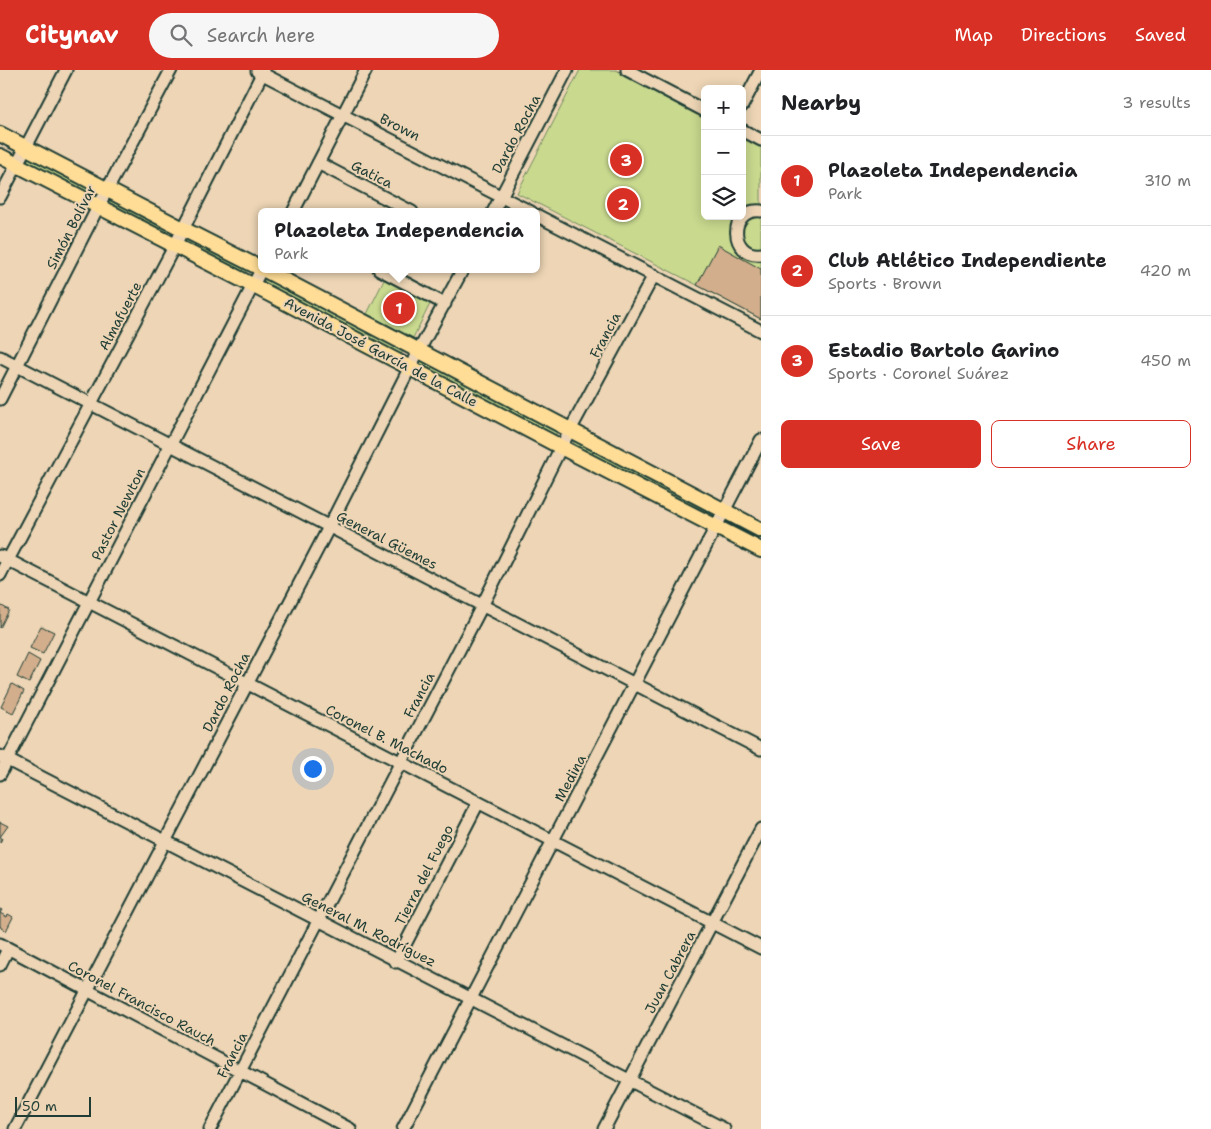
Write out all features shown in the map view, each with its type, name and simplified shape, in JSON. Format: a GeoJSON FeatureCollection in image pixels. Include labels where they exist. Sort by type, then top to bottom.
{"type":"FeatureCollection","features":[{"type":"Feature","properties":{"kind":"main road","name":"Avenida José García de la Calle"},"geometry":{"type":"LineString","coordinates":[[0,134],[258,267]]}},
{"type":"Feature","properties":{"kind":"main road","name":"Avenida José García de la Calle"},"geometry":{"type":"LineString","coordinates":[[0,156],[252,284],[761,550]]}},
{"type":"Feature","properties":{"kind":"main road","name":"Avenida José García de la Calle"},"geometry":{"type":"LineString","coordinates":[[270,273],[761,530]]}},
{"type":"Feature","properties":{"kind":"street"},"geometry":{"type":"LineString","coordinates":[[0,197],[66,70]]}},
{"type":"Feature","properties":{"kind":"street","name":"Simón Bolívar"},"geometry":{"type":"LineString","coordinates":[[0,399],[106,190],[171,70]]}},
{"type":"Feature","properties":{"kind":"street"},"geometry":{"type":"LineString","coordinates":[[295,208],[366,70]]}},
{"type":"Feature","properties":{"kind":"street","name":"Dardo Rocha"},"geometry":{"type":"LineString","coordinates":[[495,208],[567,70]]}},
{"type":"Feature","properties":{"kind":"street"},"geometry":{"type":"LineString","coordinates":[[627,70],[701,108]]}},
{"type":"Feature","properties":{"kind":"street"},"geometry":{"type":"LineString","coordinates":[[746,98],[761,70]]}},
{"type":"Feature","properties":{"kind":"street","name":"Brown"},"geometry":{"type":"LineString","coordinates":[[261,71],[524,208]]}},
{"type":"Feature","properties":{"kind":"street","name":"Almafuerte"},"geometry":{"type":"LineString","coordinates":[[0,575],[4,558],[90,404],[183,230],[261,71]]}},
{"type":"Feature","properties":{"kind":"street"},"geometry":{"type":"LineString","coordinates":[[746,132],[761,140]]}},
{"type":"Feature","properties":{"kind":"street","name":"Gatica"},"geometry":{"type":"LineString","coordinates":[[318,163],[404,208]]}},
{"type":"Feature","properties":{"kind":"street"},"geometry":{"type":"LineString","coordinates":[[761,211],[754,210],[743,215],[737,224],[736,238],[745,250],[754,255],[761,254]]}},
{"type":"Feature","properties":{"kind":"street"},"geometry":{"type":"LineString","coordinates":[[540,217],[761,330]]}},
{"type":"Feature","properties":{"kind":"street","name":"Pastor Newton"},"geometry":{"type":"LineString","coordinates":[[0,774],[4,758],[89,602],[259,273]]}},
{"type":"Feature","properties":{"kind":"street"},"geometry":{"type":"LineString","coordinates":[[387,273],[445,304]]}},
{"type":"Feature","properties":{"kind":"street","name":"Dardo Rocha"},"geometry":{"type":"LineString","coordinates":[[15,1129],[329,527],[410,367],[461,273]]}},
{"type":"Feature","properties":{"kind":"street","name":"Francia"},"geometry":{"type":"LineString","coordinates":[[210,1129],[482,606],[561,447],[654,275]]}},
{"type":"Feature","properties":{"kind":"street","name":"General Güemes"},"geometry":{"type":"LineString","coordinates":[[0,357],[761,750]]}},
{"type":"Feature","properties":{"kind":"street","name":"Medina"},"geometry":{"type":"LineString","coordinates":[[403,1129],[761,440]]}},
{"type":"Feature","properties":{"kind":"street","name":"Coronel B. Machado"},"geometry":{"type":"LineString","coordinates":[[4,558],[761,948]]}},
{"type":"Feature","properties":{"kind":"street","name":"General M. Rodríguez"},"geometry":{"type":"LineString","coordinates":[[4,758],[396,962],[724,1129]]}},
{"type":"Feature","properties":{"kind":"street","name":"Tierra del Fuego"},"geometry":{"type":"LineString","coordinates":[[396,962],[478,803]]}},
{"type":"Feature","properties":{"kind":"street","name":"Juan Cabrera"},"geometry":{"type":"LineString","coordinates":[[604,1129],[761,830]]}},
{"type":"Feature","properties":{"kind":"street"},"geometry":{"type":"LineString","coordinates":[[0,965],[4,947]]}},
{"type":"Feature","properties":{"kind":"street","name":"Coronel Francisco Rauch"},"geometry":{"type":"LineString","coordinates":[[4,947],[350,1129]]}},
{"type":"Feature","properties":{"kind":"green space"},"geometry":{"type":"Polygon","coordinates":[[[580,70],[616,70],[701,114],[701,220],[746,220],[746,138],[761,145],[761,319],[697,285],[517,193],[580,70]]]}},
{"type":"Feature","properties":{"kind":"green space"},"geometry":{"type":"Polygon","coordinates":[[[30,155],[91,187],[87,195],[26,164],[30,155]]]}},
{"type":"Feature","properties":{"kind":"green space"},"geometry":{"type":"Polygon","coordinates":[[[110,197],[171,228],[167,236],[106,205],[110,197]]]}},
{"type":"Feature","properties":{"kind":"green space"},"geometry":{"type":"Polygon","coordinates":[[[187,236],[248,268],[244,276],[183,245],[187,236]]]}},
{"type":"Feature","properties":{"kind":"green space"},"geometry":{"type":"Polygon","coordinates":[[[267,276],[404,349],[399,357],[263,285],[267,276]]]}},
{"type":"Feature","properties":{"kind":"green space"},"geometry":{"type":"Polygon","coordinates":[[[385,278],[431,302],[413,338],[367,314],[385,278]]]}},
{"type":"Feature","properties":{"kind":"green space"},"geometry":{"type":"Polygon","coordinates":[[[422,358],[558,430],[554,438],[417,366],[422,358]]]}},
{"type":"Feature","properties":{"kind":"green space"},"geometry":{"type":"Polygon","coordinates":[[[575,440],[713,510],[709,518],[571,448],[575,440]]]}},
{"type":"Feature","properties":{"kind":"building"},"geometry":{"type":"Polygon","coordinates":[[[718,245],[761,269],[761,319],[697,285],[718,245]]]}},
{"type":"Feature","properties":{"kind":"building"},"geometry":{"type":"Polygon","coordinates":[[[0,605],[9,610],[0,628],[0,605]]]}},
{"type":"Feature","properties":{"kind":"building"},"geometry":{"type":"Polygon","coordinates":[[[41,626],[54,632],[43,654],[30,648],[41,626]]]}},
{"type":"Feature","properties":{"kind":"building"},"geometry":{"type":"Polygon","coordinates":[[[28,654],[40,661],[29,683],[17,677],[28,654]]]}},
{"type":"Feature","properties":{"kind":"building"},"geometry":{"type":"Polygon","coordinates":[[[12,684],[24,691],[13,713],[1,707],[12,684]]]}},
{"type":"Feature","properties":{"kind":"building"},"geometry":{"type":"Polygon","coordinates":[[[0,822],[8,826],[0,837],[0,822]]]}},
{"type":"Feature","properties":{"kind":"building"},"geometry":{"type":"Polygon","coordinates":[[[0,913],[7,917],[8,914],[13,917],[6,931],[0,925],[0,913]]]}},
{"type":"Feature","properties":{"kind":"place","name":"Estadio Bartolo Garino"},"geometry":{"type":"Point","coordinates":[626,160]}},
{"type":"Feature","properties":{"kind":"place","name":"Club Atlético Independiente"},"geometry":{"type":"Point","coordinates":[623,204]}},
{"type":"Feature","properties":{"kind":"place","name":"Plazoleta Independencia"},"geometry":{"type":"Point","coordinates":[399,308]}}]}
